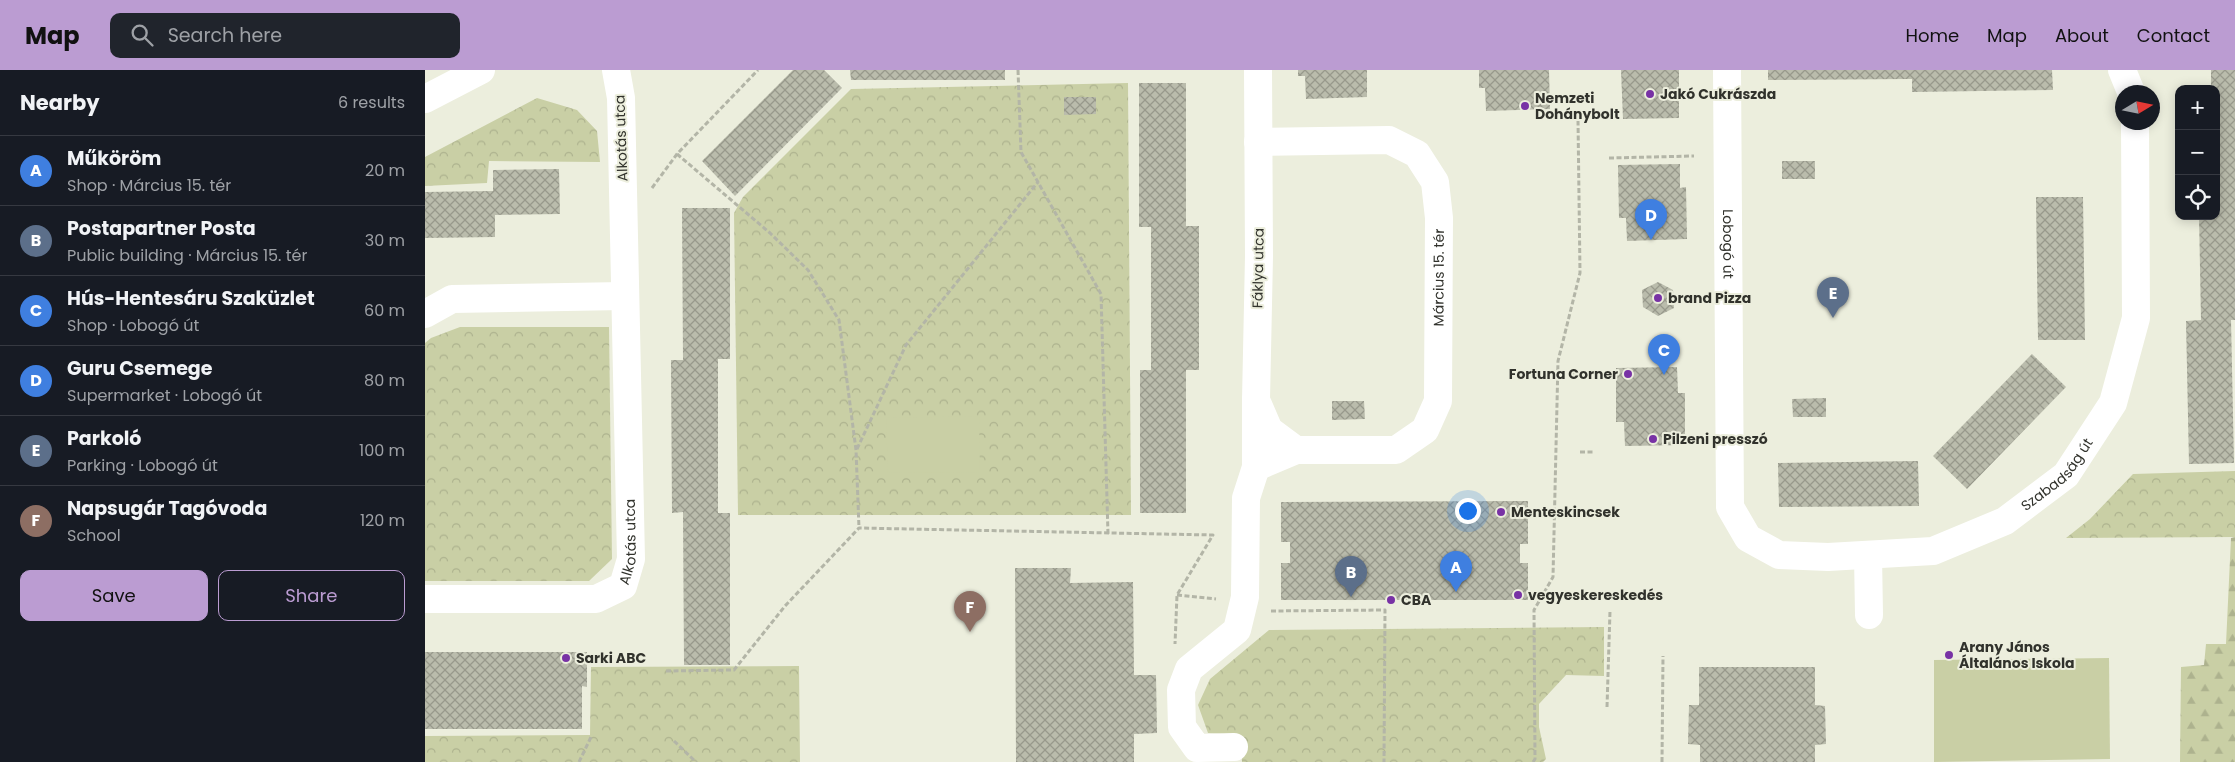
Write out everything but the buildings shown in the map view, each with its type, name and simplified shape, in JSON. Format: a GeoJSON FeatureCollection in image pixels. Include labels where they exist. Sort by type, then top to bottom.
{"type":"FeatureCollection","features":[{"type":"Feature","properties":{"kind":"street"},"geometry":{"type":"LineString","coordinates":[[425,99],[481,70]]}},
{"type":"Feature","properties":{"kind":"street","name":"Alkotás utca"},"geometry":{"type":"LineString","coordinates":[[425,599],[596,599],[623,586],[631,559],[621,98],[616,70]]}},
{"type":"Feature","properties":{"kind":"street","name":"Fáklya utca"},"geometry":{"type":"LineString","coordinates":[[1258,70],[1259,256],[1256,400],[1269,430],[1296,450]]}},
{"type":"Feature","properties":{"kind":"street","name":"Lobogó út"},"geometry":{"type":"LineString","coordinates":[[1727,70],[1730,507]]}},
{"type":"Feature","properties":{"kind":"street"},"geometry":{"type":"LineString","coordinates":[[2122,70],[2128,85]]}},
{"type":"Feature","properties":{"kind":"street","name":"Szabadság út"},"geometry":{"type":"LineString","coordinates":[[1730,507],[1748,538],[1779,556],[1828,558],[1933,551],[2005,521],[2065,475],[2113,403],[2136,318],[2135,130]]}},
{"type":"Feature","properties":{"kind":"street","name":"Március 15. tér"},"geometry":{"type":"LineString","coordinates":[[1258,142],[1389,140],[1417,154],[1435,182],[1439,218],[1438,401],[1425,430],[1396,450],[1296,450]]}},
{"type":"Feature","properties":{"kind":"street"},"geometry":{"type":"LineString","coordinates":[[425,314],[452,300],[624,296]]}},
{"type":"Feature","properties":{"kind":"street"},"geometry":{"type":"LineString","coordinates":[[1234,747],[1197,748],[1182,727],[1181,690],[1189,668],[1237,630],[1244,602],[1247,498],[1256,467],[1256,400]]}},
{"type":"Feature","properties":{"kind":"street"},"geometry":{"type":"LineString","coordinates":[[1256,467],[1296,450]]}},
{"type":"Feature","properties":{"kind":"street"},"geometry":{"type":"LineString","coordinates":[[1868,555],[1869,615]]}},
{"type":"Feature","properties":{"kind":"path"},"geometry":{"type":"LineString","coordinates":[[647,194],[677,154],[758,70]]}},
{"type":"Feature","properties":{"kind":"path"},"geometry":{"type":"LineString","coordinates":[[1018,70],[1021,152],[1101,294],[1108,534]]}},
{"type":"Feature","properties":{"kind":"path"},"geometry":{"type":"LineString","coordinates":[[1533,762],[1535,760],[1534,610],[1553,577],[1558,361],[1580,273],[1578,120]]}},
{"type":"Feature","properties":{"kind":"path"},"geometry":{"type":"LineString","coordinates":[[666,671],[734,670],[785,606],[859,528],[856,450],[839,320],[808,270],[770,233],[677,154]]}},
{"type":"Feature","properties":{"kind":"path"},"geometry":{"type":"LineString","coordinates":[[1609,158],[1694,156]]}},
{"type":"Feature","properties":{"kind":"path"},"geometry":{"type":"LineString","coordinates":[[856,450],[906,345],[1038,182]]}},
{"type":"Feature","properties":{"kind":"path"},"geometry":{"type":"LineString","coordinates":[[1572,373],[1582,373]]}},
{"type":"Feature","properties":{"kind":"path"},"geometry":{"type":"LineString","coordinates":[[1580,452],[1594,452]]}},
{"type":"Feature","properties":{"kind":"path"},"geometry":{"type":"LineString","coordinates":[[859,528],[1213,535],[1177,595],[1244,602],[1272,611],[1385,610],[1384,762]]}},
{"type":"Feature","properties":{"kind":"path"},"geometry":{"type":"LineString","coordinates":[[1607,707],[1610,611]]}},
{"type":"Feature","properties":{"kind":"path"},"geometry":{"type":"LineString","coordinates":[[1662,762],[1663,656]]}},
{"type":"Feature","properties":{"kind":"path"},"geometry":{"type":"LineString","coordinates":[[579,762],[592,735]]}},
{"type":"Feature","properties":{"kind":"path"},"geometry":{"type":"LineString","coordinates":[[675,741],[696,762]]}},
{"type":"Feature","properties":{"kind":"green space"},"geometry":{"type":"Polygon","coordinates":[[[1128,83],[1131,515],[738,515],[734,213],[743,197],[851,89],[1128,83]]]}},
{"type":"Feature","properties":{"kind":"green space"},"geometry":{"type":"Polygon","coordinates":[[[537,98],[577,110],[597,131],[600,162],[489,161],[487,183],[425,186],[425,157],[537,98]]]}},
{"type":"Feature","properties":{"kind":"green space"},"geometry":{"type":"Polygon","coordinates":[[[460,327],[609,327],[612,559],[589,581],[425,581],[425,343],[431,338],[460,327]]]}},
{"type":"Feature","properties":{"kind":"green space"},"geometry":{"type":"Polygon","coordinates":[[[979,416],[980,472],[888,473],[886,418],[979,416]]]}},
{"type":"Feature","properties":{"kind":"green space"},"geometry":{"type":"Polygon","coordinates":[[[2235,471],[2235,537],[2066,538],[2090,519],[2133,474],[2235,471]]]}},
{"type":"Feature","properties":{"kind":"green space"},"geometry":{"type":"Polygon","coordinates":[[[2235,537],[2235,762],[2180,762],[2181,667],[2204,665],[2206,644],[2226,644],[2231,538],[2235,537]]]}},
{"type":"Feature","properties":{"kind":"green space"},"geometry":{"type":"Polygon","coordinates":[[[1604,627],[1604,676],[1566,675],[1539,704],[1539,727],[1546,759],[1543,762],[1242,762],[1241,735],[1208,733],[1198,705],[1210,679],[1269,630],[1604,627]]]}},
{"type":"Feature","properties":{"kind":"green space"},"geometry":{"type":"Polygon","coordinates":[[[2109,658],[2110,759],[1934,762],[1934,660],[2109,658]]]}},
{"type":"Feature","properties":{"kind":"green space"},"geometry":{"type":"Polygon","coordinates":[[[799,666],[800,762],[425,762],[425,736],[590,735],[591,667],[799,666]]]}},
{"type":"Feature","properties":{"kind":"place","name":"Jakó Cukrászda"},"geometry":{"type":"Point","coordinates":[1650,94]}},
{"type":"Feature","properties":{"kind":"place","name":"Nemzeti Dohánybolt"},"geometry":{"type":"Point","coordinates":[1525,106]}},
{"type":"Feature","properties":{"kind":"place","name":"Guru Csemege"},"geometry":{"type":"Point","coordinates":[1651,240]}},
{"type":"Feature","properties":{"kind":"place","name":"brand Pizza"},"geometry":{"type":"Point","coordinates":[1658,298]}},
{"type":"Feature","properties":{"kind":"place","name":"Parkoló"},"geometry":{"type":"Point","coordinates":[1833,318]}},
{"type":"Feature","properties":{"kind":"place","name":"Fortuna Corner"},"geometry":{"type":"Point","coordinates":[1628,374]}},
{"type":"Feature","properties":{"kind":"place","name":"Hús-Hentesáru Szaküzlet"},"geometry":{"type":"Point","coordinates":[1664,375]}},
{"type":"Feature","properties":{"kind":"place","name":"Pilzeni presszó"},"geometry":{"type":"Point","coordinates":[1653,439]}},
{"type":"Feature","properties":{"kind":"place","name":"Menteskincsek"},"geometry":{"type":"Point","coordinates":[1501,512]}},
{"type":"Feature","properties":{"kind":"place","name":"Műköröm"},"geometry":{"type":"Point","coordinates":[1456,592]}},
{"type":"Feature","properties":{"kind":"place","name":"vegyeskereskedés"},"geometry":{"type":"Point","coordinates":[1518,595]}},
{"type":"Feature","properties":{"kind":"place","name":"Postapartner Posta"},"geometry":{"type":"Point","coordinates":[1351,597]}},
{"type":"Feature","properties":{"kind":"place","name":"CBA"},"geometry":{"type":"Point","coordinates":[1391,600]}},
{"type":"Feature","properties":{"kind":"place","name":"Napsugár Tagóvoda"},"geometry":{"type":"Point","coordinates":[970,632]}},
{"type":"Feature","properties":{"kind":"place","name":"Arany János Általános Iskola"},"geometry":{"type":"Point","coordinates":[1949,655]}},
{"type":"Feature","properties":{"kind":"place","name":"Sarki ABC"},"geometry":{"type":"Point","coordinates":[566,658]}}]}
